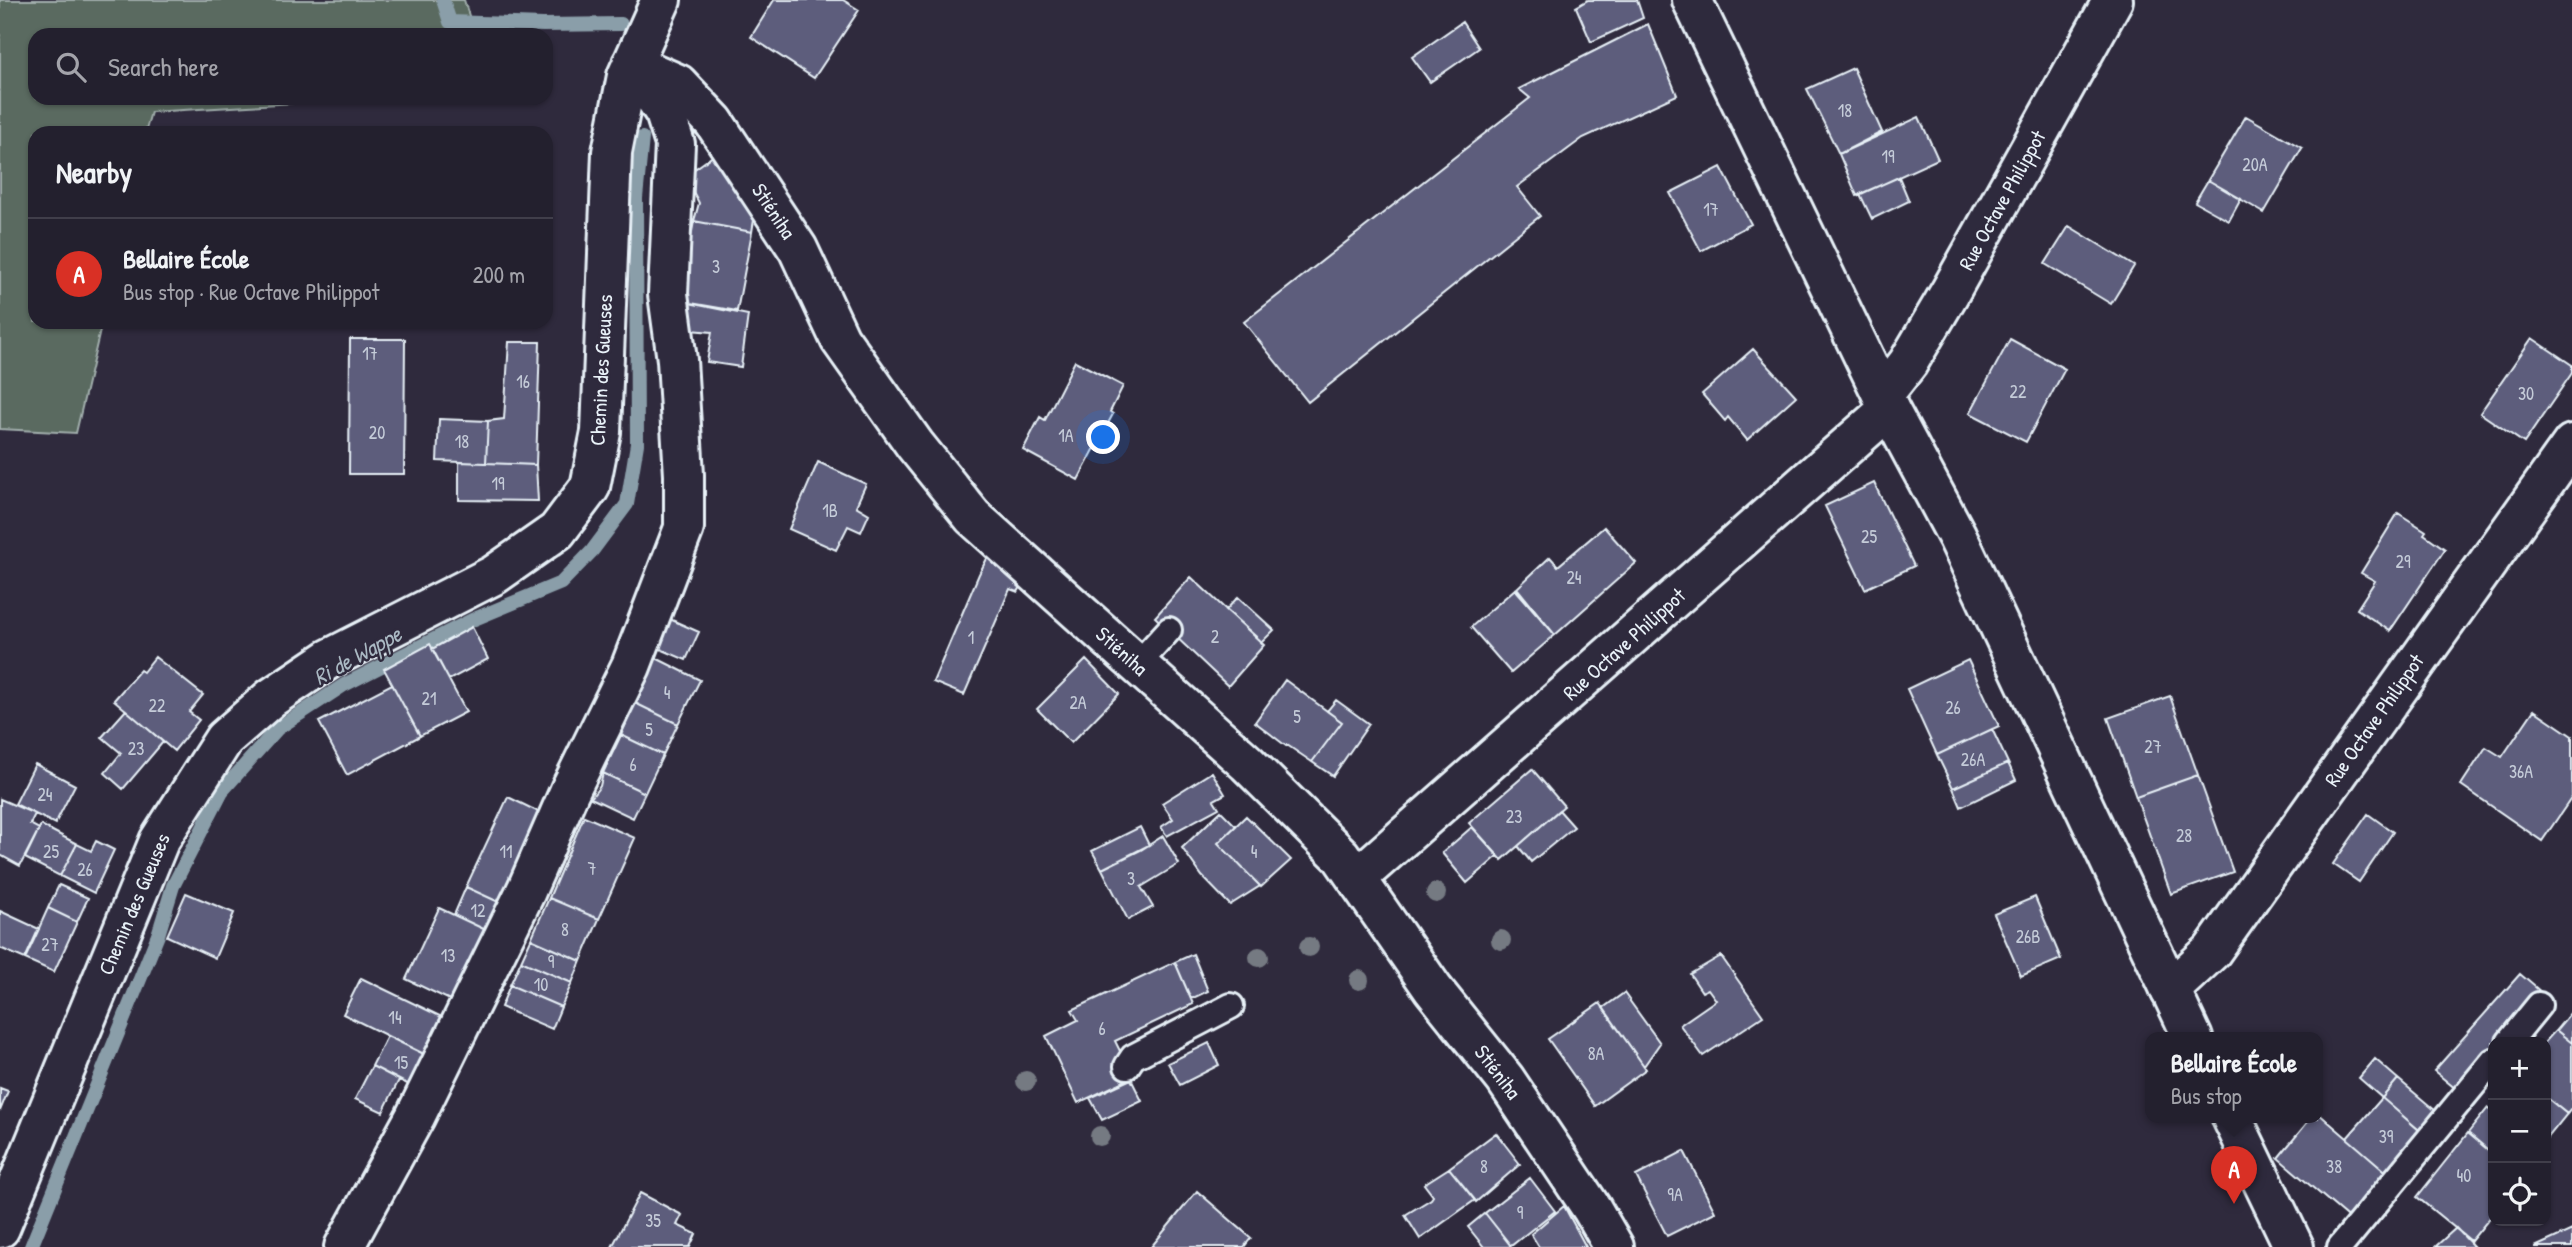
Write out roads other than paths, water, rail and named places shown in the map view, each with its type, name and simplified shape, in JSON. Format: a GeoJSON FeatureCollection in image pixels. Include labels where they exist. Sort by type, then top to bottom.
{"type":"FeatureCollection","features":[{"type":"Feature","properties":{"kind":"street","name":"Chemin des Gueuses"},"geometry":{"type":"LineString","coordinates":[[0,1228],[159,841],[224,739],[271,698],[329,659],[494,575],[557,531],[590,487],[601,432],[612,152],[627,76],[661,0]]}},
{"type":"Feature","properties":{"kind":"street"},"geometry":{"type":"LineString","coordinates":[[1692,0],[1886,402],[1957,536],[2190,1032]]}},
{"type":"Feature","properties":{"kind":"street","name":"Rue Octave Philippot"},"geometry":{"type":"LineString","coordinates":[[1357,878],[1886,402],[2113,0]]}},
{"type":"Feature","properties":{"kind":"street","name":"Stiéniha"},"geometry":{"type":"LineString","coordinates":[[632,64],[678,84],[714,122],[798,249],[841,340],[915,445],[973,517],[1247,763],[1341,856],[1433,989],[1505,1079],[1592,1209],[1614,1247]]}},
{"type":"Feature","properties":{"kind":"street"},"geometry":{"type":"LineString","coordinates":[[344,1247],[415,1117],[526,891],[570,790],[631,666],[684,528],[684,475],[677,360],[668,294],[675,144],[665,113],[632,64]]}},
{"type":"Feature","properties":{"kind":"street","name":"Rue Octave Philippot"},"geometry":{"type":"LineString","coordinates":[[2170,990],[2212,951],[2572,444]]}},
{"type":"Feature","properties":{"kind":"street"},"geometry":{"type":"LineString","coordinates":[[2234,1123],[2294,1247]]}},
{"type":"Feature","properties":{"kind":"lane"},"geometry":{"type":"LineString","coordinates":[[1137,666],[1169,630]]}},
{"type":"Feature","properties":{"kind":"lane"},"geometry":{"type":"LineString","coordinates":[[1127,1059],[1231,1006]]}},
{"type":"Feature","properties":{"kind":"lane"},"geometry":{"type":"LineString","coordinates":[[2513,1037],[2539,1006]]}},
{"type":"Feature","properties":{"kind":"lane"},"geometry":{"type":"LineString","coordinates":[[2340,1247],[2488,1067]]}},
{"type":"Feature","properties":{"kind":"waterway","name":"Ri de Wappe"},"geometry":{"type":"LineString","coordinates":[[443,0],[450,22],[621,24]]}},
{"type":"Feature","properties":{"kind":"waterway","name":"Ri de Wappe"},"geometry":{"type":"LineString","coordinates":[[31,1247],[158,935],[173,886],[222,791],[277,729],[344,685],[472,620],[561,583],[592,551],[627,504],[637,444],[636,198],[642,138]]}},
{"type":"Feature","properties":{"kind":"place","name":"Bellaire École"},"geometry":{"type":"Point","coordinates":[2234,1204]}}]}
